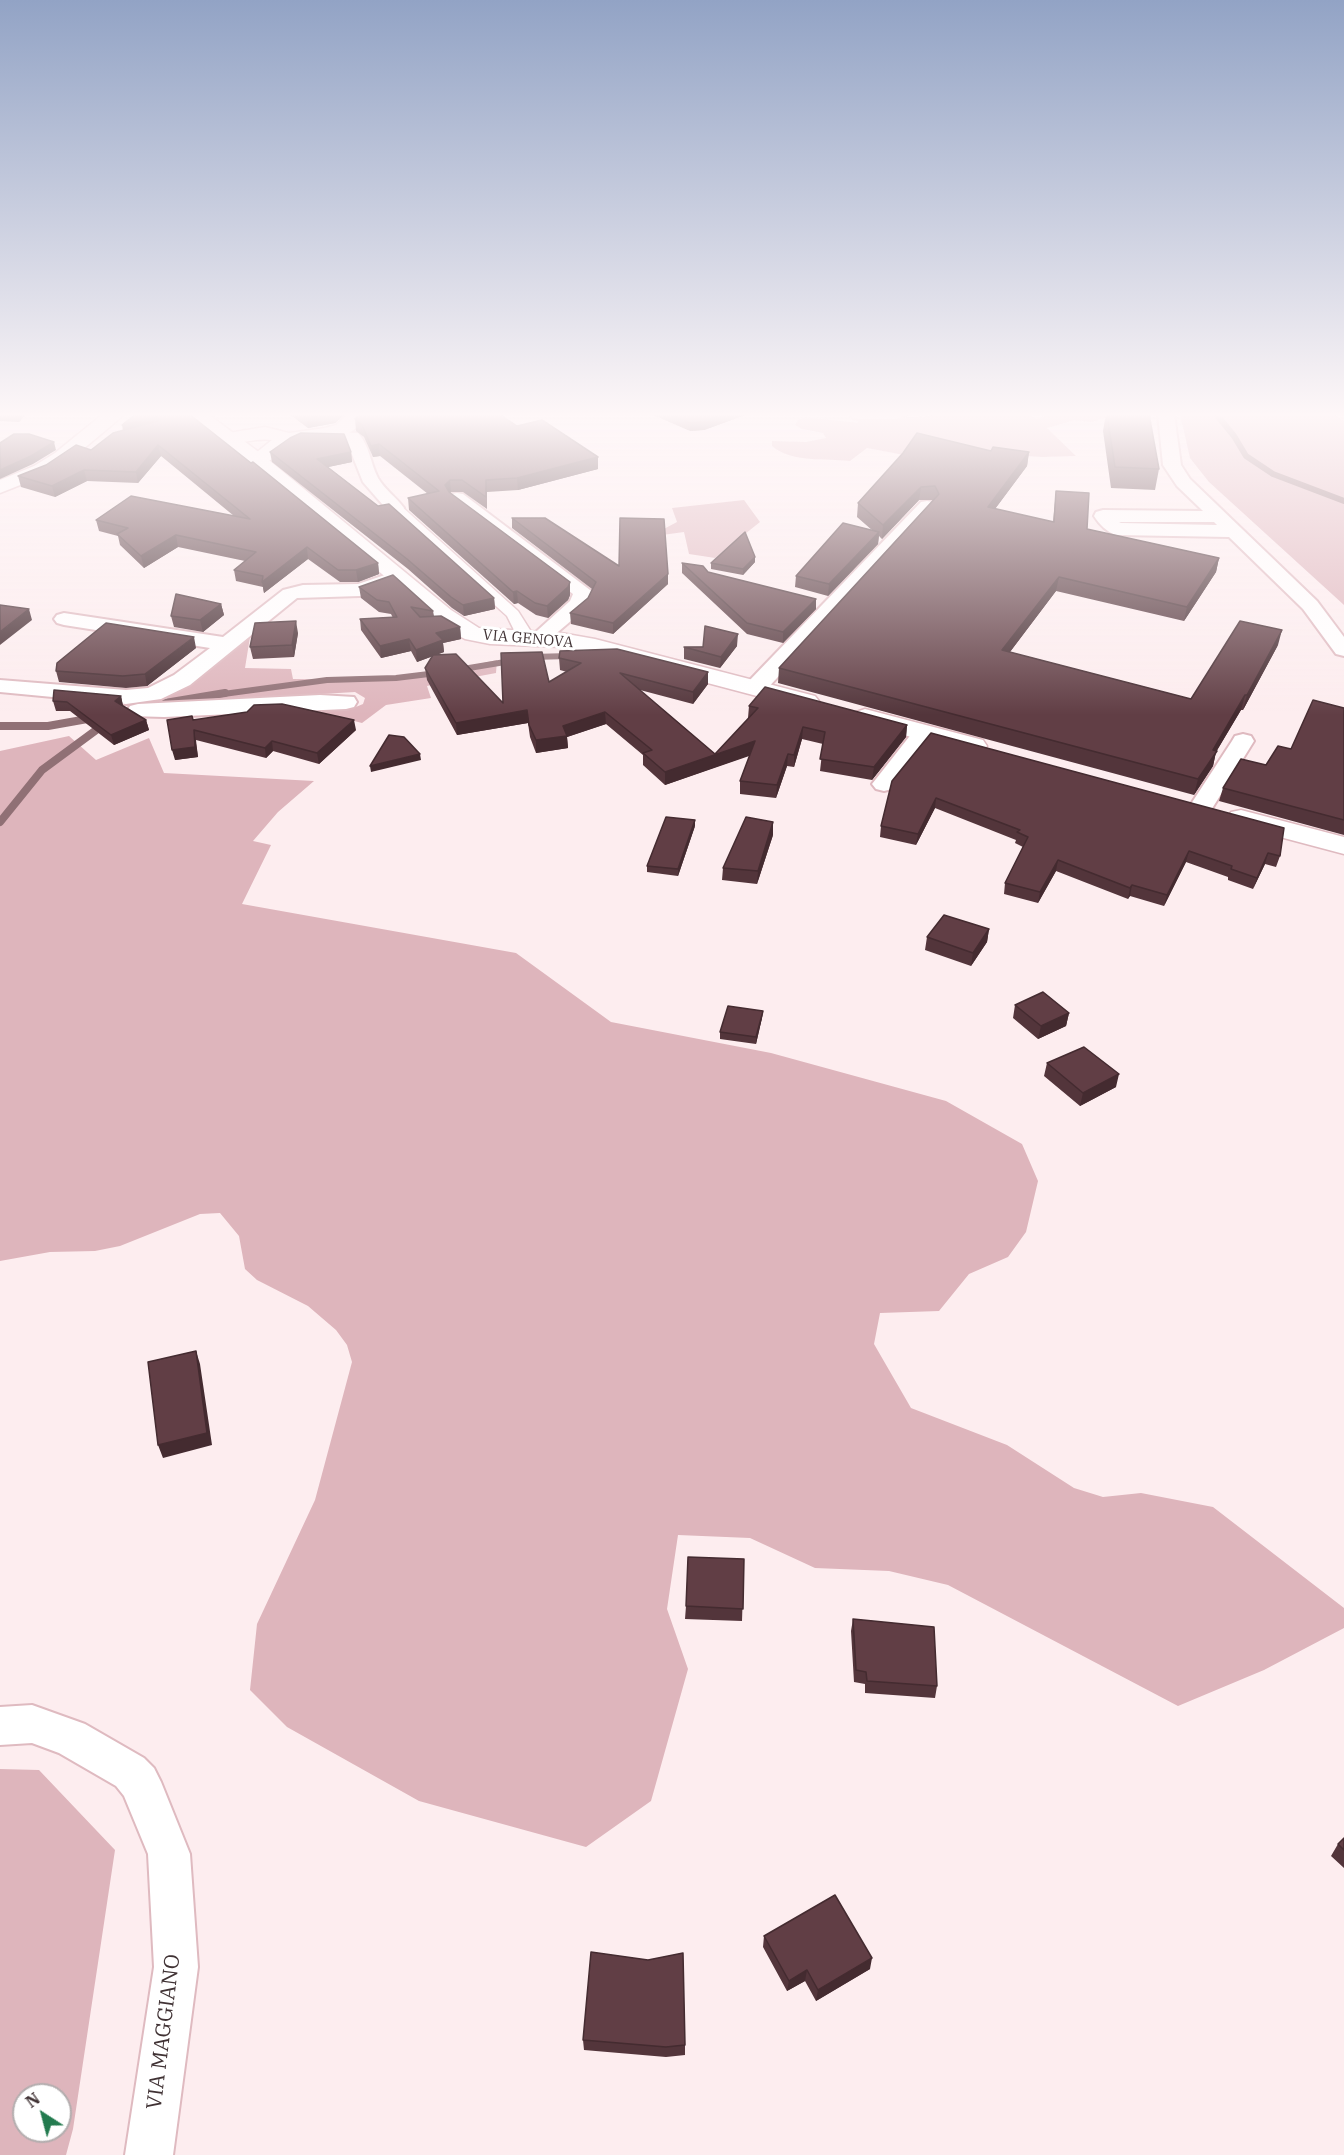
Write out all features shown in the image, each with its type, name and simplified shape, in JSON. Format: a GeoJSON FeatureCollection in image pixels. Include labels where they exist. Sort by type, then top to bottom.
{"type":"FeatureCollection","features":[{"type":"Feature","properties":{"kind":"main road","name":"VIA GENOVA"},"geometry":{"type":"LineString","coordinates":[[324,515],[443,615],[474,634],[594,646],[993,751]]}},
{"type":"Feature","properties":{"kind":"main road"},"geometry":{"type":"LineString","coordinates":[[1190,804],[1344,846]]}},
{"type":"Feature","properties":{"kind":"street"},"geometry":{"type":"LineString","coordinates":[[402,515],[513,614],[530,639],[579,604],[584,593],[479,515]]}},
{"type":"Feature","properties":{"kind":"street"},"geometry":{"type":"LineString","coordinates":[[756,687],[919,515]]}},
{"type":"Feature","properties":{"kind":"street"},"geometry":{"type":"LineString","coordinates":[[1217,515],[1310,605],[1343,650]]}},
{"type":"Feature","properties":{"kind":"street"},"geometry":{"type":"LineString","coordinates":[[1220,517],[1103,516],[1116,529],[1233,531]]}},
{"type":"Feature","properties":{"kind":"street"},"geometry":{"type":"LineString","coordinates":[[142,703],[182,680],[290,594],[303,591],[360,590],[399,576]]}},
{"type":"Feature","properties":{"kind":"street"},"geometry":{"type":"LineString","coordinates":[[812,600],[834,605]]}},
{"type":"Feature","properties":{"kind":"street"},"geometry":{"type":"LineString","coordinates":[[64,619],[227,644]]}},
{"type":"Feature","properties":{"kind":"street"},"geometry":{"type":"LineString","coordinates":[[0,686],[126,697],[142,703],[195,709],[260,703],[346,702]]}},
{"type":"Feature","properties":{"kind":"street"},"geometry":{"type":"LineString","coordinates":[[884,784],[924,733]]}},
{"type":"Feature","properties":{"kind":"street"},"geometry":{"type":"LineString","coordinates":[[1190,804],[1243,741]]}},
{"type":"Feature","properties":{"kind":"street","name":"VIA MAGGIANO"},"geometry":{"type":"LineString","coordinates":[[0,1726],[32,1724],[71,1738],[130,1772],[139,1782],[169,1854],[176,1966],[149,2155]]}},
{"type":"Feature","properties":{"kind":"shaded area"},"geometry":{"type":"Polygon","coordinates":[[[674,515],[755,515],[760,522],[715,558],[689,554],[684,532],[662,535],[658,532],[677,522],[674,515]]]}},
{"type":"Feature","properties":{"kind":"shaded area"},"geometry":{"type":"Polygon","coordinates":[[[1245,515],[1344,515],[1344,605],[1245,515]]]}},
{"type":"Feature","properties":{"kind":"shaded area"},"geometry":{"type":"Polygon","coordinates":[[[251,631],[245,668],[291,669],[293,679],[373,680],[441,672],[497,660],[496,673],[427,686],[431,698],[386,705],[362,723],[319,712],[320,709],[351,709],[363,704],[365,698],[355,692],[169,703],[166,699],[251,631]]]}},
{"type":"Feature","properties":{"kind":"shaded area"},"geometry":{"type":"Polygon","coordinates":[[[69,736],[96,760],[149,738],[164,773],[314,781],[278,812],[253,841],[271,845],[242,904],[516,953],[611,1022],[771,1053],[946,1101],[1022,1144],[1038,1181],[1026,1232],[1008,1257],[969,1274],[939,1311],[880,1313],[874,1344],[911,1408],[1007,1445],[1074,1488],[1103,1497],[1141,1493],[1213,1507],[1344,1608],[1344,1628],[1264,1670],[1178,1706],[948,1585],[889,1571],[815,1568],[750,1538],[678,1535],[667,1609],[688,1669],[651,1801],[586,1847],[419,1801],[287,1727],[250,1690],[257,1624],[315,1500],[352,1362],[347,1345],[336,1330],[308,1306],[257,1280],[245,1269],[239,1236],[220,1213],[200,1214],[120,1246],[95,1251],[50,1252],[0,1261],[0,751],[69,736]]]}},
{"type":"Feature","properties":{"kind":"shaded area"},"geometry":{"type":"Polygon","coordinates":[[[0,1769],[39,1770],[115,1850],[72,2133],[72,2083],[12,2083],[12,2143],[69,2143],[66,2155],[0,2155],[0,1769]]]}},
{"type":"Feature","properties":{"kind":"building"},"geometry":{"type":"Polygon","coordinates":[[[104,515],[227,515],[250,519],[244,515],[318,515],[378,563],[356,570],[338,570],[307,547],[262,582],[263,576],[234,570],[256,552],[176,535],[141,556],[117,534],[128,528],[96,520],[104,515]]]}},
{"type":"Feature","properties":{"kind":"building"},"geometry":{"type":"Polygon","coordinates":[[[350,515],[401,515],[494,598],[463,605],[350,515]]]}},
{"type":"Feature","properties":{"kind":"building"},"geometry":{"type":"Polygon","coordinates":[[[427,515],[479,515],[570,582],[568,587],[547,606],[535,603],[517,591],[513,592],[427,515]]]}},
{"type":"Feature","properties":{"kind":"building"},"geometry":{"type":"Polygon","coordinates":[[[871,515],[893,515],[883,525],[871,515]]]}},
{"type":"Feature","properties":{"kind":"building"},"geometry":{"type":"Polygon","coordinates":[[[920,515],[1021,515],[1054,522],[1054,515],[1088,515],[1087,529],[1219,558],[1187,607],[1059,577],[1002,650],[1191,699],[1240,621],[1282,630],[1247,695],[1213,750],[1217,751],[1198,779],[779,668],[920,515]]]}},
{"type":"Feature","properties":{"kind":"building"},"geometry":{"type":"Polygon","coordinates":[[[512,518],[545,518],[619,566],[620,518],[664,519],[668,574],[613,623],[570,613],[588,598],[596,582],[512,518]]]}},
{"type":"Feature","properties":{"kind":"building"},"geometry":{"type":"Polygon","coordinates":[[[843,523],[879,532],[829,584],[796,576],[843,523]]]}},
{"type":"Feature","properties":{"kind":"building"},"geometry":{"type":"Polygon","coordinates":[[[745,532],[755,557],[743,569],[711,563],[745,532]]]}},
{"type":"Feature","properties":{"kind":"building"},"geometry":{"type":"Polygon","coordinates":[[[682,563],[703,566],[708,572],[816,599],[783,632],[747,623],[682,563]]]}},
{"type":"Feature","properties":{"kind":"building"},"geometry":{"type":"Polygon","coordinates":[[[393,575],[433,611],[411,607],[420,617],[441,616],[460,627],[436,633],[443,640],[416,650],[409,639],[380,646],[360,619],[397,617],[389,602],[377,600],[359,587],[393,575]]]}},
{"type":"Feature","properties":{"kind":"building"},"geometry":{"type":"Polygon","coordinates":[[[176,594],[221,604],[200,620],[171,616],[176,594]]]}},
{"type":"Feature","properties":{"kind":"building"},"geometry":{"type":"Polygon","coordinates":[[[0,605],[29,609],[0,632],[0,605]]]}},
{"type":"Feature","properties":{"kind":"building"},"geometry":{"type":"Polygon","coordinates":[[[296,621],[292,645],[250,647],[255,623],[296,621]]]}},
{"type":"Feature","properties":{"kind":"building"},"geometry":{"type":"Polygon","coordinates":[[[106,623],[194,637],[145,674],[123,676],[56,671],[57,663],[106,623]]]}},
{"type":"Feature","properties":{"kind":"building"},"geometry":{"type":"Polygon","coordinates":[[[705,626],[738,634],[721,657],[684,647],[703,647],[705,626]]]}},
{"type":"Feature","properties":{"kind":"building"},"geometry":{"type":"Polygon","coordinates":[[[617,649],[708,672],[693,692],[620,673],[715,754],[758,708],[749,706],[765,687],[907,725],[874,767],[820,759],[825,732],[803,727],[794,755],[788,754],[777,785],[740,781],[755,741],[665,772],[643,753],[652,750],[605,712],[563,726],[567,736],[536,740],[529,725],[527,710],[456,723],[425,668],[433,655],[456,654],[503,703],[501,653],[542,652],[549,682],[581,663],[559,658],[560,651],[617,649]]]}},
{"type":"Feature","properties":{"kind":"building"},"geometry":{"type":"Polygon","coordinates":[[[54,690],[121,696],[115,701],[146,720],[111,735],[67,702],[53,701],[54,690]]]}},
{"type":"Feature","properties":{"kind":"building"},"geometry":{"type":"Polygon","coordinates":[[[1313,700],[1344,708],[1344,820],[1223,788],[1241,759],[1266,765],[1278,746],[1291,749],[1313,700]]]}},
{"type":"Feature","properties":{"kind":"building"},"geometry":{"type":"Polygon","coordinates":[[[282,704],[354,720],[317,753],[272,741],[265,748],[194,730],[195,747],[172,750],[167,720],[192,716],[193,720],[247,712],[254,705],[282,704]]]}},
{"type":"Feature","properties":{"kind":"building"},"geometry":{"type":"Polygon","coordinates":[[[931,733],[1284,828],[1280,856],[1268,853],[1257,878],[1231,869],[1232,866],[1189,851],[1167,895],[1132,885],[1130,888],[1058,860],[1040,892],[1005,883],[1028,837],[1017,832],[1020,830],[936,798],[918,834],[881,826],[892,781],[931,733]]]}},
{"type":"Feature","properties":{"kind":"building"},"geometry":{"type":"Polygon","coordinates":[[[389,735],[404,737],[420,754],[370,766],[389,735]]]}},
{"type":"Feature","properties":{"kind":"building"},"geometry":{"type":"Polygon","coordinates":[[[666,817],[695,820],[678,869],[647,866],[666,817]]]}},
{"type":"Feature","properties":{"kind":"building"},"geometry":{"type":"Polygon","coordinates":[[[746,817],[773,822],[758,871],[723,868],[746,817]]]}},
{"type":"Feature","properties":{"kind":"building"},"geometry":{"type":"Polygon","coordinates":[[[944,915],[989,929],[973,953],[927,937],[944,915]]]}},
{"type":"Feature","properties":{"kind":"building"},"geometry":{"type":"Polygon","coordinates":[[[1043,992],[1069,1013],[1041,1026],[1015,1005],[1043,992]]]}},
{"type":"Feature","properties":{"kind":"building"},"geometry":{"type":"Polygon","coordinates":[[[728,1006],[763,1011],[756,1037],[720,1032],[728,1006]]]}},
{"type":"Feature","properties":{"kind":"building"},"geometry":{"type":"Polygon","coordinates":[[[1084,1047],[1119,1074],[1083,1093],[1047,1063],[1084,1047]]]}},
{"type":"Feature","properties":{"kind":"building"},"geometry":{"type":"Polygon","coordinates":[[[196,1351],[207,1433],[158,1445],[148,1362],[196,1351]]]}},
{"type":"Feature","properties":{"kind":"building"},"geometry":{"type":"Polygon","coordinates":[[[688,1557],[744,1559],[743,1609],[686,1606],[688,1557]]]}},
{"type":"Feature","properties":{"kind":"building"},"geometry":{"type":"Polygon","coordinates":[[[853,1619],[934,1627],[937,1686],[867,1681],[866,1672],[856,1670],[853,1619]]]}},
{"type":"Feature","properties":{"kind":"building"},"geometry":{"type":"Polygon","coordinates":[[[1344,1838],[1344,1850],[1338,1844],[1344,1838]]]}},
{"type":"Feature","properties":{"kind":"building"},"geometry":{"type":"Polygon","coordinates":[[[835,1895],[872,1958],[818,1990],[807,1970],[789,1981],[764,1936],[835,1895]]]}},
{"type":"Feature","properties":{"kind":"building"},"geometry":{"type":"Polygon","coordinates":[[[591,1952],[648,1960],[683,1953],[685,2045],[666,2047],[583,2040],[591,1952]]]}},
{"type":"Feature","properties":{"kind":"waterway"},"geometry":{"type":"LineString","coordinates":[[531,657],[570,656]]}},
{"type":"Feature","properties":{"kind":"waterway"},"geometry":{"type":"LineString","coordinates":[[457,670],[511,661]]}},
{"type":"Feature","properties":{"kind":"waterway"},"geometry":{"type":"LineString","coordinates":[[216,695],[327,680],[396,678],[437,673]]}},
{"type":"Feature","properties":{"kind":"waterway"},"geometry":{"type":"LineString","coordinates":[[159,704],[225,693]]}},
{"type":"Feature","properties":{"kind":"waterway"},"geometry":{"type":"LineString","coordinates":[[0,726],[48,726],[93,718]]}},
{"type":"Feature","properties":{"kind":"waterway"},"geometry":{"type":"LineString","coordinates":[[0,822],[42,770],[103,725]]}}]}
